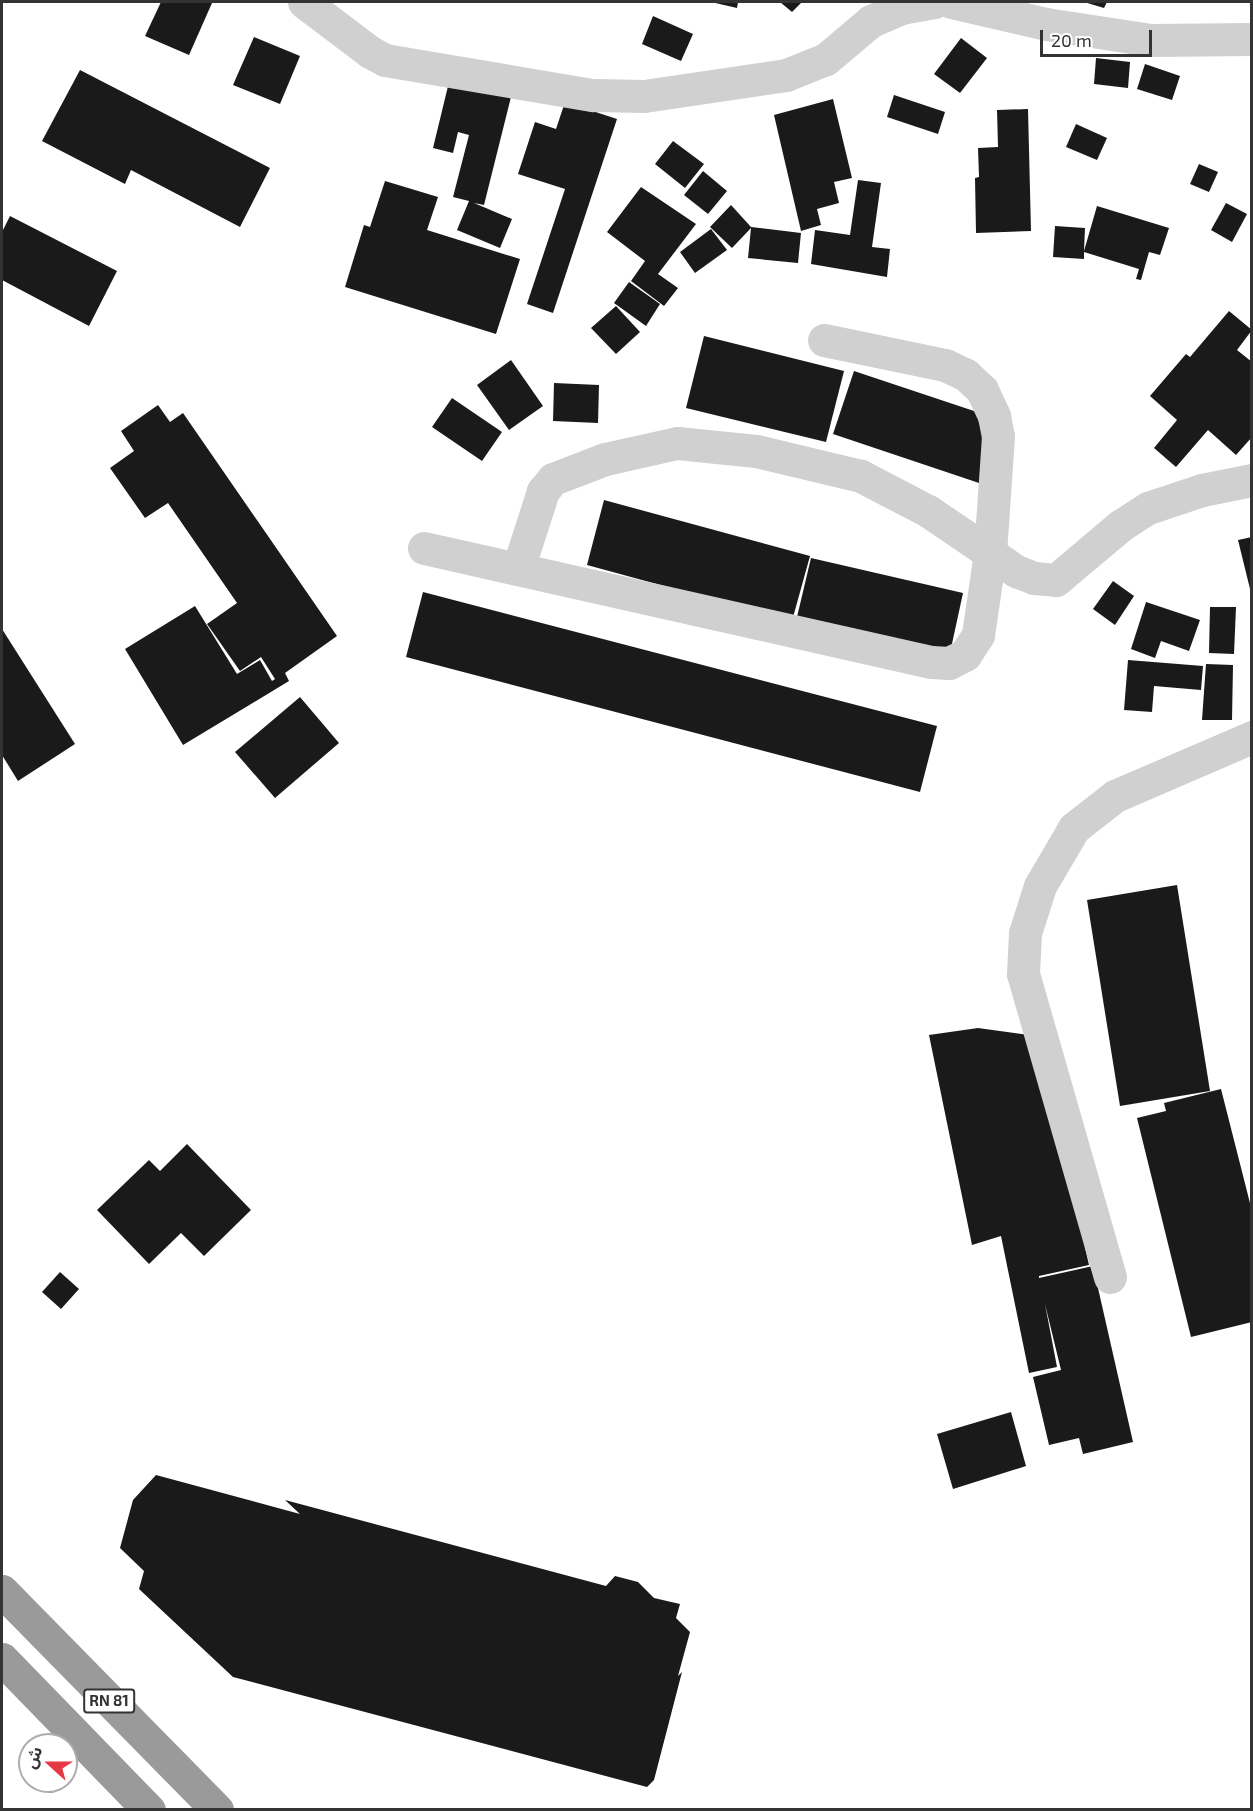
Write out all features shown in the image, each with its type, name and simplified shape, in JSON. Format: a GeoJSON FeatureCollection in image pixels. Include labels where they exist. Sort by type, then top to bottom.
{"type":"FeatureCollection","features":[{"type":"Feature","properties":{"kind":"highway","name":"RN 81"},"geometry":{"type":"LineString","coordinates":[[4,1587],[217,1809]]}},
{"type":"Feature","properties":{"kind":"highway","name":"RN 81"},"geometry":{"type":"LineString","coordinates":[[2,1659],[149,1809]]}},
{"type":"Feature","properties":{"kind":"street"},"geometry":{"type":"LineString","coordinates":[[304,2],[370,52],[385,60],[592,95],[644,96],[786,75],[826,59],[871,21],[901,8],[934,2]]}},
{"type":"Feature","properties":{"kind":"street"},"geometry":{"type":"LineString","coordinates":[[951,2],[1046,24],[1151,40],[1251,39]]}},
{"type":"Feature","properties":{"kind":"street"},"geometry":{"type":"LineString","coordinates":[[424,548],[931,662],[949,663],[965,655],[978,635],[990,553],[998,436],[994,416],[982,390],[966,375],[945,365],[824,340]]}},
{"type":"Feature","properties":{"kind":"street"},"geometry":{"type":"LineString","coordinates":[[518,569],[543,491],[553,479],[605,459],[677,443],[756,451],[861,476],[928,511],[1016,572],[1034,578],[1056,580],[1120,526],[1148,508],[1202,490],[1251,480]]}},
{"type":"Feature","properties":{"kind":"street"},"geometry":{"type":"LineString","coordinates":[[1110,1277],[1023,974],[1025,933],[1040,886],[1074,828],[1115,796],[1251,737]]}},
{"type":"Feature","properties":{"kind":"building"},"geometry":{"type":"Polygon","coordinates":[[[161,2],[212,3],[189,55],[145,36],[161,2]]]}},
{"type":"Feature","properties":{"kind":"building"},"geometry":{"type":"Polygon","coordinates":[[[711,2],[738,2],[737,8],[711,2]]]}},
{"type":"Feature","properties":{"kind":"building"},"geometry":{"type":"Polygon","coordinates":[[[780,2],[802,2],[792,12],[780,2]]]}},
{"type":"Feature","properties":{"kind":"building"},"geometry":{"type":"Polygon","coordinates":[[[1084,2],[1107,2],[1104,8],[1084,2]]]}},
{"type":"Feature","properties":{"kind":"building"},"geometry":{"type":"Polygon","coordinates":[[[653,16],[693,34],[681,61],[642,44],[653,16]]]}},
{"type":"Feature","properties":{"kind":"building"},"geometry":{"type":"Polygon","coordinates":[[[254,37],[300,56],[280,104],[233,85],[254,37]]]}},
{"type":"Feature","properties":{"kind":"building"},"geometry":{"type":"Polygon","coordinates":[[[961,38],[987,58],[960,93],[934,74],[961,38]]]}},
{"type":"Feature","properties":{"kind":"building"},"geometry":{"type":"Polygon","coordinates":[[[1096,58],[1130,62],[1128,88],[1094,84],[1096,58]]]}},
{"type":"Feature","properties":{"kind":"building"},"geometry":{"type":"Polygon","coordinates":[[[1145,64],[1180,76],[1172,100],[1137,89],[1145,64]]]}},
{"type":"Feature","properties":{"kind":"building"},"geometry":{"type":"Polygon","coordinates":[[[80,70],[270,168],[240,227],[131,170],[125,184],[42,141],[80,70]]]}},
{"type":"Feature","properties":{"kind":"building"},"geometry":{"type":"Polygon","coordinates":[[[449,82],[511,97],[484,205],[474,203],[512,219],[500,248],[457,230],[469,201],[453,197],[469,135],[458,132],[453,153],[433,148],[449,82]]]}},
{"type":"Feature","properties":{"kind":"building"},"geometry":{"type":"Polygon","coordinates":[[[894,95],[945,112],[938,134],[887,117],[894,95]]]}},
{"type":"Feature","properties":{"kind":"building"},"geometry":{"type":"Polygon","coordinates":[[[833,99],[852,178],[834,182],[839,203],[817,209],[821,225],[801,231],[774,115],[833,99]]]}},
{"type":"Feature","properties":{"kind":"building"},"geometry":{"type":"Polygon","coordinates":[[[565,102],[617,119],[553,313],[527,304],[565,189],[518,174],[535,122],[556,129],[565,102]]]}},
{"type":"Feature","properties":{"kind":"building"},"geometry":{"type":"Polygon","coordinates":[[[1028,109],[1031,231],[976,233],[975,178],[979,177],[978,148],[998,147],[997,110],[1028,109]]]}},
{"type":"Feature","properties":{"kind":"building"},"geometry":{"type":"Polygon","coordinates":[[[1076,124],[1107,138],[1097,160],[1066,147],[1076,124]]]}},
{"type":"Feature","properties":{"kind":"building"},"geometry":{"type":"Polygon","coordinates":[[[673,141],[704,164],[685,188],[655,164],[673,141]]]}},
{"type":"Feature","properties":{"kind":"building"},"geometry":{"type":"Polygon","coordinates":[[[1199,164],[1218,172],[1209,192],[1190,184],[1199,164]]]}},
{"type":"Feature","properties":{"kind":"building"},"geometry":{"type":"Polygon","coordinates":[[[703,171],[727,191],[708,214],[684,195],[703,171]]]}},
{"type":"Feature","properties":{"kind":"building"},"geometry":{"type":"Polygon","coordinates":[[[858,180],[881,183],[872,247],[890,249],[887,277],[811,264],[815,230],[850,235],[858,180]]]}},
{"type":"Feature","properties":{"kind":"building"},"geometry":{"type":"Polygon","coordinates":[[[385,181],[438,197],[427,230],[520,259],[496,334],[345,287],[364,225],[370,227],[385,181]]]}},
{"type":"Feature","properties":{"kind":"building"},"geometry":{"type":"Polygon","coordinates":[[[641,187],[696,224],[658,274],[678,288],[664,306],[631,281],[645,261],[607,232],[641,187]]]}},
{"type":"Feature","properties":{"kind":"building"},"geometry":{"type":"Polygon","coordinates":[[[1226,203],[1247,214],[1232,242],[1211,230],[1226,203]]]}},
{"type":"Feature","properties":{"kind":"building"},"geometry":{"type":"Polygon","coordinates":[[[731,205],[751,227],[801,233],[798,263],[748,258],[751,228],[732,248],[710,227],[731,205]]]}},
{"type":"Feature","properties":{"kind":"building"},"geometry":{"type":"Polygon","coordinates":[[[1097,206],[1169,228],[1160,255],[1149,252],[1141,280],[1136,279],[1139,269],[1084,252],[1084,259],[1053,257],[1055,226],[1085,228],[1084,251],[1097,206]]]}},
{"type":"Feature","properties":{"kind":"building"},"geometry":{"type":"Polygon","coordinates":[[[10,216],[117,271],[89,326],[2,280],[2,232],[10,216]]]}},
{"type":"Feature","properties":{"kind":"building"},"geometry":{"type":"Polygon","coordinates":[[[711,229],[727,250],[695,273],[680,252],[711,229]]]}},
{"type":"Feature","properties":{"kind":"building"},"geometry":{"type":"Polygon","coordinates":[[[629,282],[660,304],[646,326],[614,303],[629,282]]]}},
{"type":"Feature","properties":{"kind":"building"},"geometry":{"type":"Polygon","coordinates":[[[616,306],[640,332],[616,354],[591,328],[616,306]]]}},
{"type":"Feature","properties":{"kind":"building"},"geometry":{"type":"Polygon","coordinates":[[[1229,311],[1252,330],[1237,350],[1252,362],[1252,437],[1236,455],[1208,430],[1176,467],[1154,448],[1177,420],[1150,396],[1186,354],[1190,357],[1229,311]]]}},
{"type":"Feature","properties":{"kind":"building"},"geometry":{"type":"Polygon","coordinates":[[[704,336],[844,371],[826,442],[686,408],[704,336]]]}},
{"type":"Feature","properties":{"kind":"building"},"geometry":{"type":"Polygon","coordinates":[[[511,360],[543,406],[509,430],[477,385],[511,360]]]}},
{"type":"Feature","properties":{"kind":"building"},"geometry":{"type":"Polygon","coordinates":[[[854,371],[1001,420],[979,483],[833,434],[854,371]]]}},
{"type":"Feature","properties":{"kind":"building"},"geometry":{"type":"Polygon","coordinates":[[[554,383],[599,385],[598,423],[553,421],[554,383]]]}},
{"type":"Feature","properties":{"kind":"building"},"geometry":{"type":"Polygon","coordinates":[[[452,398],[502,432],[482,461],[432,427],[452,398]]]}},
{"type":"Feature","properties":{"kind":"building"},"geometry":{"type":"Polygon","coordinates":[[[158,405],[170,422],[183,413],[337,636],[285,673],[289,681],[183,745],[125,649],[195,606],[237,674],[260,660],[272,681],[275,679],[261,657],[240,671],[207,624],[237,603],[168,503],[145,518],[110,468],[134,451],[121,431],[158,405]]]}},
{"type":"Feature","properties":{"kind":"building"},"geometry":{"type":"Polygon","coordinates":[[[604,500],[810,556],[792,621],[587,565],[604,500]]]}},
{"type":"Feature","properties":{"kind":"building"},"geometry":{"type":"Polygon","coordinates":[[[1252,537],[1252,593],[1251,593],[1238,540],[1252,537]]]}},
{"type":"Feature","properties":{"kind":"building"},"geometry":{"type":"Polygon","coordinates":[[[811,558],[963,593],[950,653],[797,617],[811,558]]]}},
{"type":"Feature","properties":{"kind":"building"},"geometry":{"type":"Polygon","coordinates":[[[1113,581],[1134,596],[1115,625],[1093,609],[1113,581]]]}},
{"type":"Feature","properties":{"kind":"building"},"geometry":{"type":"Polygon","coordinates":[[[423,592],[937,726],[920,792],[406,657],[423,592]]]}},
{"type":"Feature","properties":{"kind":"building"},"geometry":{"type":"Polygon","coordinates":[[[1146,602],[1200,620],[1189,651],[1161,641],[1155,658],[1131,649],[1146,602]]]}},
{"type":"Feature","properties":{"kind":"building"},"geometry":{"type":"Polygon","coordinates":[[[1210,607],[1236,607],[1234,654],[1209,653],[1210,607]]]}},
{"type":"Feature","properties":{"kind":"building"},"geometry":{"type":"Polygon","coordinates":[[[2,629],[75,744],[18,781],[2,755],[2,629]]]}},
{"type":"Feature","properties":{"kind":"building"},"geometry":{"type":"Polygon","coordinates":[[[1128,660],[1203,666],[1201,690],[1154,686],[1152,712],[1124,710],[1128,660]]]}},
{"type":"Feature","properties":{"kind":"building"},"geometry":{"type":"Polygon","coordinates":[[[1206,664],[1233,665],[1232,720],[1202,720],[1206,664]]]}},
{"type":"Feature","properties":{"kind":"building"},"geometry":{"type":"Polygon","coordinates":[[[300,697],[339,743],[275,798],[235,752],[300,697]]]}},
{"type":"Feature","properties":{"kind":"building"},"geometry":{"type":"Polygon","coordinates":[[[1177,885],[1210,1091],[1120,1106],[1087,900],[1177,885]]]}},
{"type":"Feature","properties":{"kind":"building"},"geometry":{"type":"Polygon","coordinates":[[[978,1028],[1037,1036],[1089,1265],[1039,1276],[1039,1278],[1093,1266],[1133,1442],[1083,1454],[1079,1438],[1049,1445],[1033,1377],[1061,1370],[1045,1304],[1057,1367],[1029,1373],[1001,1236],[972,1245],[929,1035],[978,1028]]]}},
{"type":"Feature","properties":{"kind":"building"},"geometry":{"type":"Polygon","coordinates":[[[1221,1089],[1252,1211],[1252,1322],[1191,1337],[1137,1118],[1166,1111],[1164,1103],[1221,1089]]]}},
{"type":"Feature","properties":{"kind":"building"},"geometry":{"type":"Polygon","coordinates":[[[187,1144],[251,1210],[204,1256],[181,1233],[149,1264],[97,1210],[149,1160],[160,1171],[187,1144]]]}},
{"type":"Feature","properties":{"kind":"building"},"geometry":{"type":"Polygon","coordinates":[[[60,1272],[79,1289],[61,1309],[42,1292],[60,1272]]]}},
{"type":"Feature","properties":{"kind":"building"},"geometry":{"type":"Polygon","coordinates":[[[1011,1412],[1026,1466],[953,1489],[937,1434],[1011,1412]]]}},
{"type":"Feature","properties":{"kind":"building"},"geometry":{"type":"Polygon","coordinates":[[[156,1475],[300,1514],[285,1500],[606,1586],[615,1576],[638,1582],[654,1598],[680,1604],[676,1618],[690,1632],[654,1780],[647,1787],[233,1677],[139,1589],[144,1571],[120,1548],[133,1500],[156,1475]]]}}]}
